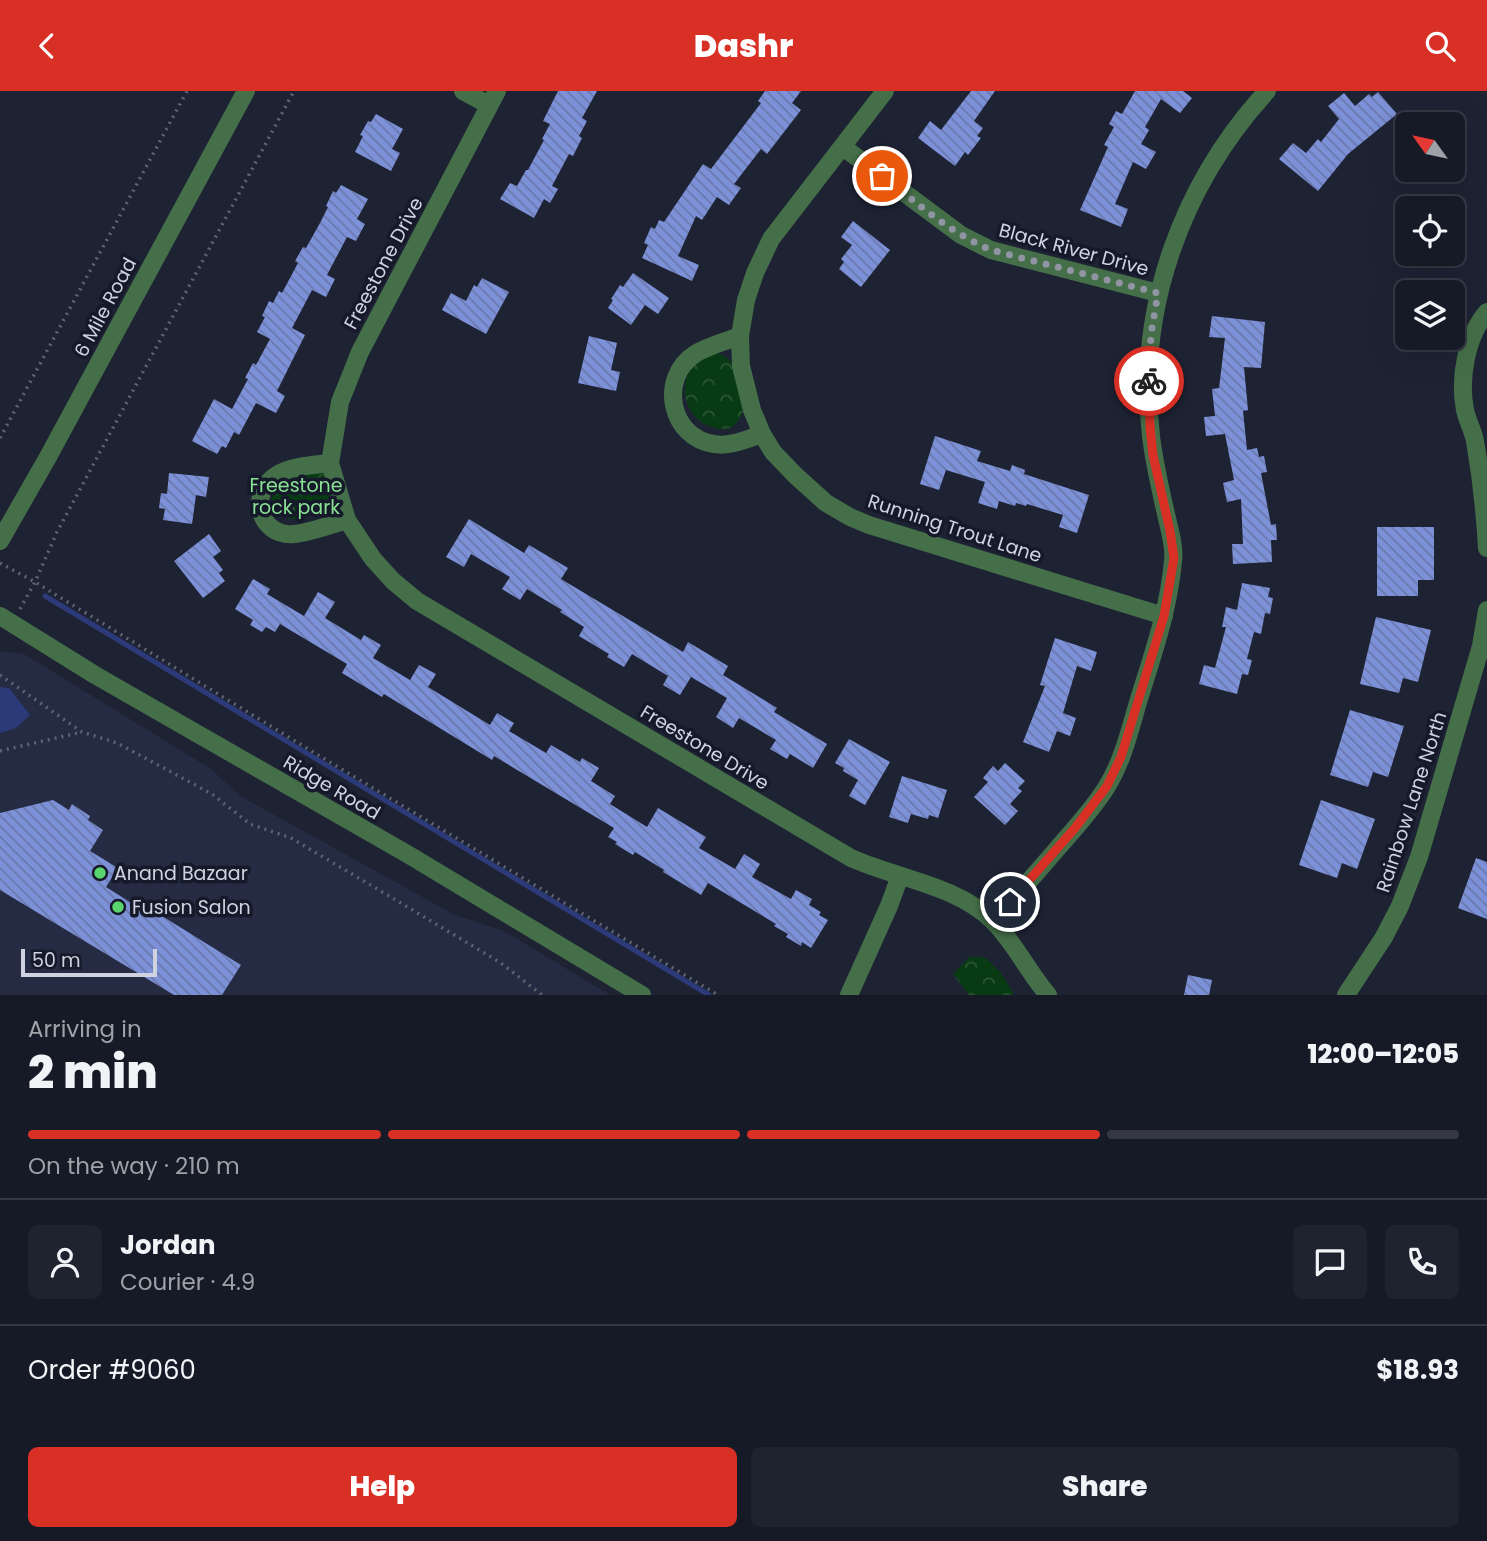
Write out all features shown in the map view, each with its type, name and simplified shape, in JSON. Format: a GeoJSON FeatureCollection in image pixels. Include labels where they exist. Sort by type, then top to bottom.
{"type":"FeatureCollection","features":[{"type":"Feature","properties":{"kind":"street","name":"6 Mile Road"},"geometry":{"type":"LineString","coordinates":[[0,541],[246,91]]}},
{"type":"Feature","properties":{"kind":"street"},"geometry":{"type":"LineString","coordinates":[[463,91],[493,98]]}},
{"type":"Feature","properties":{"kind":"street","name":"Running Trout Lane"},"geometry":{"type":"LineString","coordinates":[[885,91],[771,239],[746,300],[740,336],[741,366],[752,410],[762,434],[794,475],[826,503],[850,517],[1164,616]]}},
{"type":"Feature","properties":{"kind":"street"},"geometry":{"type":"LineString","coordinates":[[993,921],[1075,828],[1107,786],[1121,757],[1164,616],[1174,558],[1153,455],[1148,397],[1151,334],[1158,293],[1182,223],[1198,187],[1234,131],[1267,91]]}},
{"type":"Feature","properties":{"kind":"street","name":"Freestone Drive"},"geometry":{"type":"LineString","coordinates":[[493,98],[360,352],[340,402],[330,463],[347,520],[373,559],[416,601],[836,850],[870,866],[946,891],[972,905],[993,921],[1048,995]]}},
{"type":"Feature","properties":{"kind":"street","name":"Black River Drive"},"geometry":{"type":"LineString","coordinates":[[843,146],[947,225],[977,244],[991,250],[1158,293]]}},
{"type":"Feature","properties":{"kind":"street"},"geometry":{"type":"LineString","coordinates":[[1487,312],[1469,344],[1464,375],[1465,409],[1474,437],[1485,511],[1487,548]]}},
{"type":"Feature","properties":{"kind":"street"},"geometry":{"type":"LineString","coordinates":[[740,336],[695,353],[685,362],[674,382],[673,404],[680,424],[691,435],[705,442],[726,444],[762,434]]}},
{"type":"Feature","properties":{"kind":"street"},"geometry":{"type":"LineString","coordinates":[[330,463],[278,474],[266,485],[261,495],[261,514],[267,524],[293,534],[347,520]]}},
{"type":"Feature","properties":{"kind":"street","name":"Rainbow Lane North"},"geometry":{"type":"LineString","coordinates":[[1346,995],[1384,937],[1400,906],[1419,857],[1481,646],[1487,610]]}},
{"type":"Feature","properties":{"kind":"street","name":"Ridge Road"},"geometry":{"type":"LineString","coordinates":[[6,620],[642,995]]}},
{"type":"Feature","properties":{"kind":"street"},"geometry":{"type":"LineString","coordinates":[[849,995],[900,876]]}},
{"type":"Feature","properties":{"kind":"path"},"geometry":{"type":"LineString","coordinates":[[0,439],[187,91]]}},
{"type":"Feature","properties":{"kind":"path"},"geometry":{"type":"LineString","coordinates":[[6,620],[35,582],[64,520],[294,91]]}},
{"type":"Feature","properties":{"kind":"path"},"geometry":{"type":"LineString","coordinates":[[0,563],[718,995]]}},
{"type":"Feature","properties":{"kind":"path"},"geometry":{"type":"LineString","coordinates":[[0,675],[82,732],[117,743],[212,794],[250,824],[291,838],[500,963],[542,995]]}},
{"type":"Feature","properties":{"kind":"path"},"geometry":{"type":"LineString","coordinates":[[0,751],[82,732]]}},
{"type":"Feature","properties":{"kind":"shaded area"},"geometry":{"type":"Polygon","coordinates":[[[0,651],[24,654],[211,769],[240,796],[455,915],[504,931],[610,995],[0,995],[0,651]]]}},
{"type":"Feature","properties":{"kind":"green space"},"geometry":{"type":"Polygon","coordinates":[[[715,353],[726,357],[733,366],[742,399],[741,417],[734,426],[727,429],[715,428],[698,420],[685,396],[687,377],[692,366],[715,353]]]}},
{"type":"Feature","properties":{"kind":"green space","name":"Freestone rock park"},"geometry":{"type":"Polygon","coordinates":[[[314,470],[324,473],[334,499],[329,506],[323,511],[300,519],[285,517],[279,513],[272,495],[276,483],[282,478],[314,470]]]}},
{"type":"Feature","properties":{"kind":"green space"},"geometry":{"type":"Polygon","coordinates":[[[969,957],[985,957],[1002,974],[1014,995],[969,995],[953,974],[969,957]]]}},
{"type":"Feature","properties":{"kind":"water"},"geometry":{"type":"Polygon","coordinates":[[[0,687],[9,688],[30,715],[16,728],[0,733],[0,687]]]}},
{"type":"Feature","properties":{"kind":"building"},"geometry":{"type":"Polygon","coordinates":[[[558,91],[597,91],[582,118],[587,121],[579,136],[582,138],[573,156],[569,154],[552,186],[558,189],[550,203],[544,199],[534,218],[500,199],[510,183],[517,186],[528,170],[544,140],[542,139],[550,124],[543,121],[558,91]]]}},
{"type":"Feature","properties":{"kind":"building"},"geometry":{"type":"Polygon","coordinates":[[[765,91],[801,91],[792,103],[801,110],[767,154],[761,149],[734,184],[741,188],[729,205],[717,197],[702,220],[696,216],[678,256],[699,265],[692,281],[642,258],[648,245],[644,243],[651,227],[655,229],[659,220],[664,222],[703,164],[711,169],[761,103],[758,101],[765,91]]]}},
{"type":"Feature","properties":{"kind":"building"},"geometry":{"type":"Polygon","coordinates":[[[971,91],[995,91],[974,121],[983,128],[977,136],[981,138],[968,155],[965,152],[955,166],[918,138],[930,121],[941,130],[971,91]]]}},
{"type":"Feature","properties":{"kind":"building"},"geometry":{"type":"Polygon","coordinates":[[[1135,91],[1183,91],[1192,98],[1180,113],[1161,99],[1145,127],[1149,130],[1141,144],[1156,152],[1146,169],[1133,162],[1115,204],[1128,209],[1121,227],[1080,210],[1108,147],[1104,145],[1114,127],[1109,124],[1116,111],[1122,114],[1135,91]]]}},
{"type":"Feature","properties":{"kind":"building"},"geometry":{"type":"Polygon","coordinates":[[[1378,92],[1395,112],[1395,116],[1348,154],[1318,191],[1279,159],[1293,143],[1306,153],[1318,139],[1321,142],[1339,119],[1328,106],[1344,93],[1355,106],[1369,94],[1372,97],[1378,92]]]}},
{"type":"Feature","properties":{"kind":"building"},"geometry":{"type":"Polygon","coordinates":[[[376,114],[403,129],[392,149],[400,153],[391,171],[355,152],[363,136],[360,135],[368,121],[371,122],[376,114]]]}},
{"type":"Feature","properties":{"kind":"building"},"geometry":{"type":"Polygon","coordinates":[[[341,185],[368,199],[357,219],[365,224],[356,241],[347,237],[327,275],[335,279],[326,297],[312,290],[292,328],[305,335],[277,391],[285,396],[276,413],[256,403],[239,435],[234,432],[226,448],[222,446],[217,454],[192,441],[214,399],[232,409],[253,363],[256,365],[270,339],[257,332],[269,301],[273,303],[279,291],[282,293],[298,263],[295,261],[303,247],[306,248],[328,207],[326,206],[333,191],[336,193],[341,185]]]}},
{"type":"Feature","properties":{"kind":"building"},"geometry":{"type":"Polygon","coordinates":[[[853,221],[890,250],[861,287],[839,269],[844,262],[841,259],[852,245],[841,237],[853,221]]]}},
{"type":"Feature","properties":{"kind":"building"},"geometry":{"type":"Polygon","coordinates":[[[633,273],[669,298],[658,314],[645,305],[631,325],[608,308],[620,285],[623,287],[633,273]]]}},
{"type":"Feature","properties":{"kind":"building"},"geometry":{"type":"Polygon","coordinates":[[[482,278],[509,292],[486,334],[442,310],[451,293],[466,301],[474,285],[477,287],[482,278]]]}},
{"type":"Feature","properties":{"kind":"building"},"geometry":{"type":"Polygon","coordinates":[[[1212,316],[1265,322],[1261,368],[1244,367],[1248,410],[1243,411],[1247,450],[1257,448],[1259,457],[1264,456],[1267,472],[1261,473],[1271,525],[1276,524],[1277,540],[1271,540],[1272,562],[1233,564],[1232,544],[1243,544],[1241,499],[1227,502],[1223,483],[1234,480],[1225,434],[1206,436],[1204,417],[1215,416],[1212,389],[1219,388],[1225,338],[1209,337],[1212,316]]]}},
{"type":"Feature","properties":{"kind":"building"},"geometry":{"type":"Polygon","coordinates":[[[589,336],[617,343],[611,370],[620,372],[616,391],[578,383],[589,336]]]}},
{"type":"Feature","properties":{"kind":"building"},"geometry":{"type":"Polygon","coordinates":[[[935,436],[981,451],[977,461],[1010,471],[1012,465],[1025,470],[1024,474],[1089,495],[1077,533],[1059,527],[1063,515],[1027,504],[1016,503],[1015,506],[999,501],[997,509],[978,503],[985,482],[946,470],[939,490],[920,484],[935,436]]]}},
{"type":"Feature","properties":{"kind":"building"},"geometry":{"type":"Polygon","coordinates":[[[169,473],[209,477],[206,497],[196,495],[192,524],[163,520],[165,509],[159,508],[161,493],[167,494],[169,473]]]}},
{"type":"Feature","properties":{"kind":"building"},"geometry":{"type":"Polygon","coordinates":[[[469,519],[524,553],[529,545],[568,568],[561,579],[683,652],[688,642],[728,666],[723,675],[777,708],[774,712],[827,744],[813,768],[790,754],[787,759],[770,749],[776,740],[739,718],[733,728],[716,717],[727,698],[691,677],[680,695],[663,685],[668,676],[632,654],[624,667],[607,657],[609,654],[579,636],[584,627],[527,589],[520,600],[502,589],[510,577],[471,554],[464,567],[446,557],[469,519]]]}},
{"type":"Feature","properties":{"kind":"building"},"geometry":{"type":"Polygon","coordinates":[[[1377,527],[1434,527],[1434,580],[1418,580],[1418,596],[1377,596],[1377,527]]]}},
{"type":"Feature","properties":{"kind":"building"},"geometry":{"type":"Polygon","coordinates":[[[209,534],[221,551],[213,557],[223,570],[219,573],[225,581],[203,598],[174,561],[209,534]]]}},
{"type":"Feature","properties":{"kind":"building"},"geometry":{"type":"Polygon","coordinates":[[[253,579],[270,589],[267,594],[304,616],[318,592],[335,602],[325,618],[361,640],[364,635],[381,645],[373,658],[410,680],[419,665],[436,674],[428,687],[490,725],[497,713],[514,723],[509,731],[546,753],[551,745],[580,762],[582,758],[599,768],[591,781],[615,796],[610,804],[647,827],[658,808],[706,837],[699,848],[735,869],[744,854],[760,864],[752,877],[791,899],[796,890],[812,899],[809,905],[828,920],[811,948],[802,942],[801,946],[786,937],[788,934],[774,926],[776,924],[708,883],[701,895],[635,852],[633,855],[608,837],[614,828],[494,756],[492,760],[384,694],[382,697],[342,673],[347,664],[280,624],[275,632],[266,627],[262,632],[250,625],[253,620],[235,609],[253,579]]]}},
{"type":"Feature","properties":{"kind":"building"},"geometry":{"type":"Polygon","coordinates":[[[1242,583],[1270,588],[1268,597],[1273,598],[1270,614],[1265,613],[1261,634],[1254,632],[1247,659],[1252,660],[1248,675],[1242,674],[1237,694],[1199,684],[1204,665],[1215,668],[1226,627],[1222,627],[1226,607],[1237,610],[1242,583]]]}},
{"type":"Feature","properties":{"kind":"building"},"geometry":{"type":"Polygon","coordinates":[[[1376,617],[1431,630],[1418,682],[1403,678],[1399,693],[1360,684],[1376,617]]]}},
{"type":"Feature","properties":{"kind":"building"},"geometry":{"type":"Polygon","coordinates":[[[1055,638],[1097,652],[1091,671],[1077,666],[1063,713],[1076,718],[1070,736],[1057,731],[1049,752],[1023,742],[1045,686],[1040,685],[1055,638]]]}},
{"type":"Feature","properties":{"kind":"building"},"geometry":{"type":"Polygon","coordinates":[[[1350,710],[1404,726],[1388,777],[1373,772],[1368,787],[1330,775],[1350,710]]]}},
{"type":"Feature","properties":{"kind":"building"},"geometry":{"type":"Polygon","coordinates":[[[849,739],[890,762],[865,805],[849,796],[858,780],[835,763],[849,739]]]}},
{"type":"Feature","properties":{"kind":"building"},"geometry":{"type":"Polygon","coordinates":[[[1005,763],[1025,781],[1018,788],[1022,791],[1010,804],[1018,811],[1005,825],[974,797],[988,782],[983,778],[993,766],[998,771],[1005,763]]]}},
{"type":"Feature","properties":{"kind":"building"},"geometry":{"type":"Polygon","coordinates":[[[902,776],[947,790],[938,818],[929,815],[928,819],[911,814],[908,823],[889,817],[902,776]]]}},
{"type":"Feature","properties":{"kind":"building"},"geometry":{"type":"Polygon","coordinates":[[[53,800],[69,810],[72,804],[90,816],[88,820],[103,830],[90,851],[118,868],[106,887],[144,911],[146,906],[241,965],[222,995],[174,995],[0,890],[0,813],[53,800]]]}},
{"type":"Feature","properties":{"kind":"building"},"geometry":{"type":"Polygon","coordinates":[[[1321,800],[1375,819],[1357,869],[1342,863],[1337,878],[1299,865],[1321,800]]]}},
{"type":"Feature","properties":{"kind":"building"},"geometry":{"type":"Polygon","coordinates":[[[1476,858],[1487,862],[1487,919],[1458,908],[1476,858]]]}},
{"type":"Feature","properties":{"kind":"building"},"geometry":{"type":"Polygon","coordinates":[[[1188,975],[1212,980],[1209,995],[1184,995],[1188,975]]]}},
{"type":"Feature","properties":{"kind":"waterway"},"geometry":{"type":"LineString","coordinates":[[45,596],[709,995]]}},
{"type":"Feature","properties":{"kind":"way so far"},"geometry":{"type":"LineString","coordinates":[[882,176],[961,235],[991,250],[1158,293],[1151,334],[1149,381]]}},
{"type":"Feature","properties":{"kind":"place","name":"Anand Bazaar"},"geometry":{"type":"Point","coordinates":[100,873]}},
{"type":"Feature","properties":{"kind":"place","name":"Fusion Salon"},"geometry":{"type":"Point","coordinates":[118,907]}},
{"type":"Feature","properties":{"kind":"route"},"geometry":{"type":"LineString","coordinates":[[1010,902],[1091,809],[1107,786],[1121,757],[1164,616],[1174,558],[1153,455],[1149,381]]}}]}
